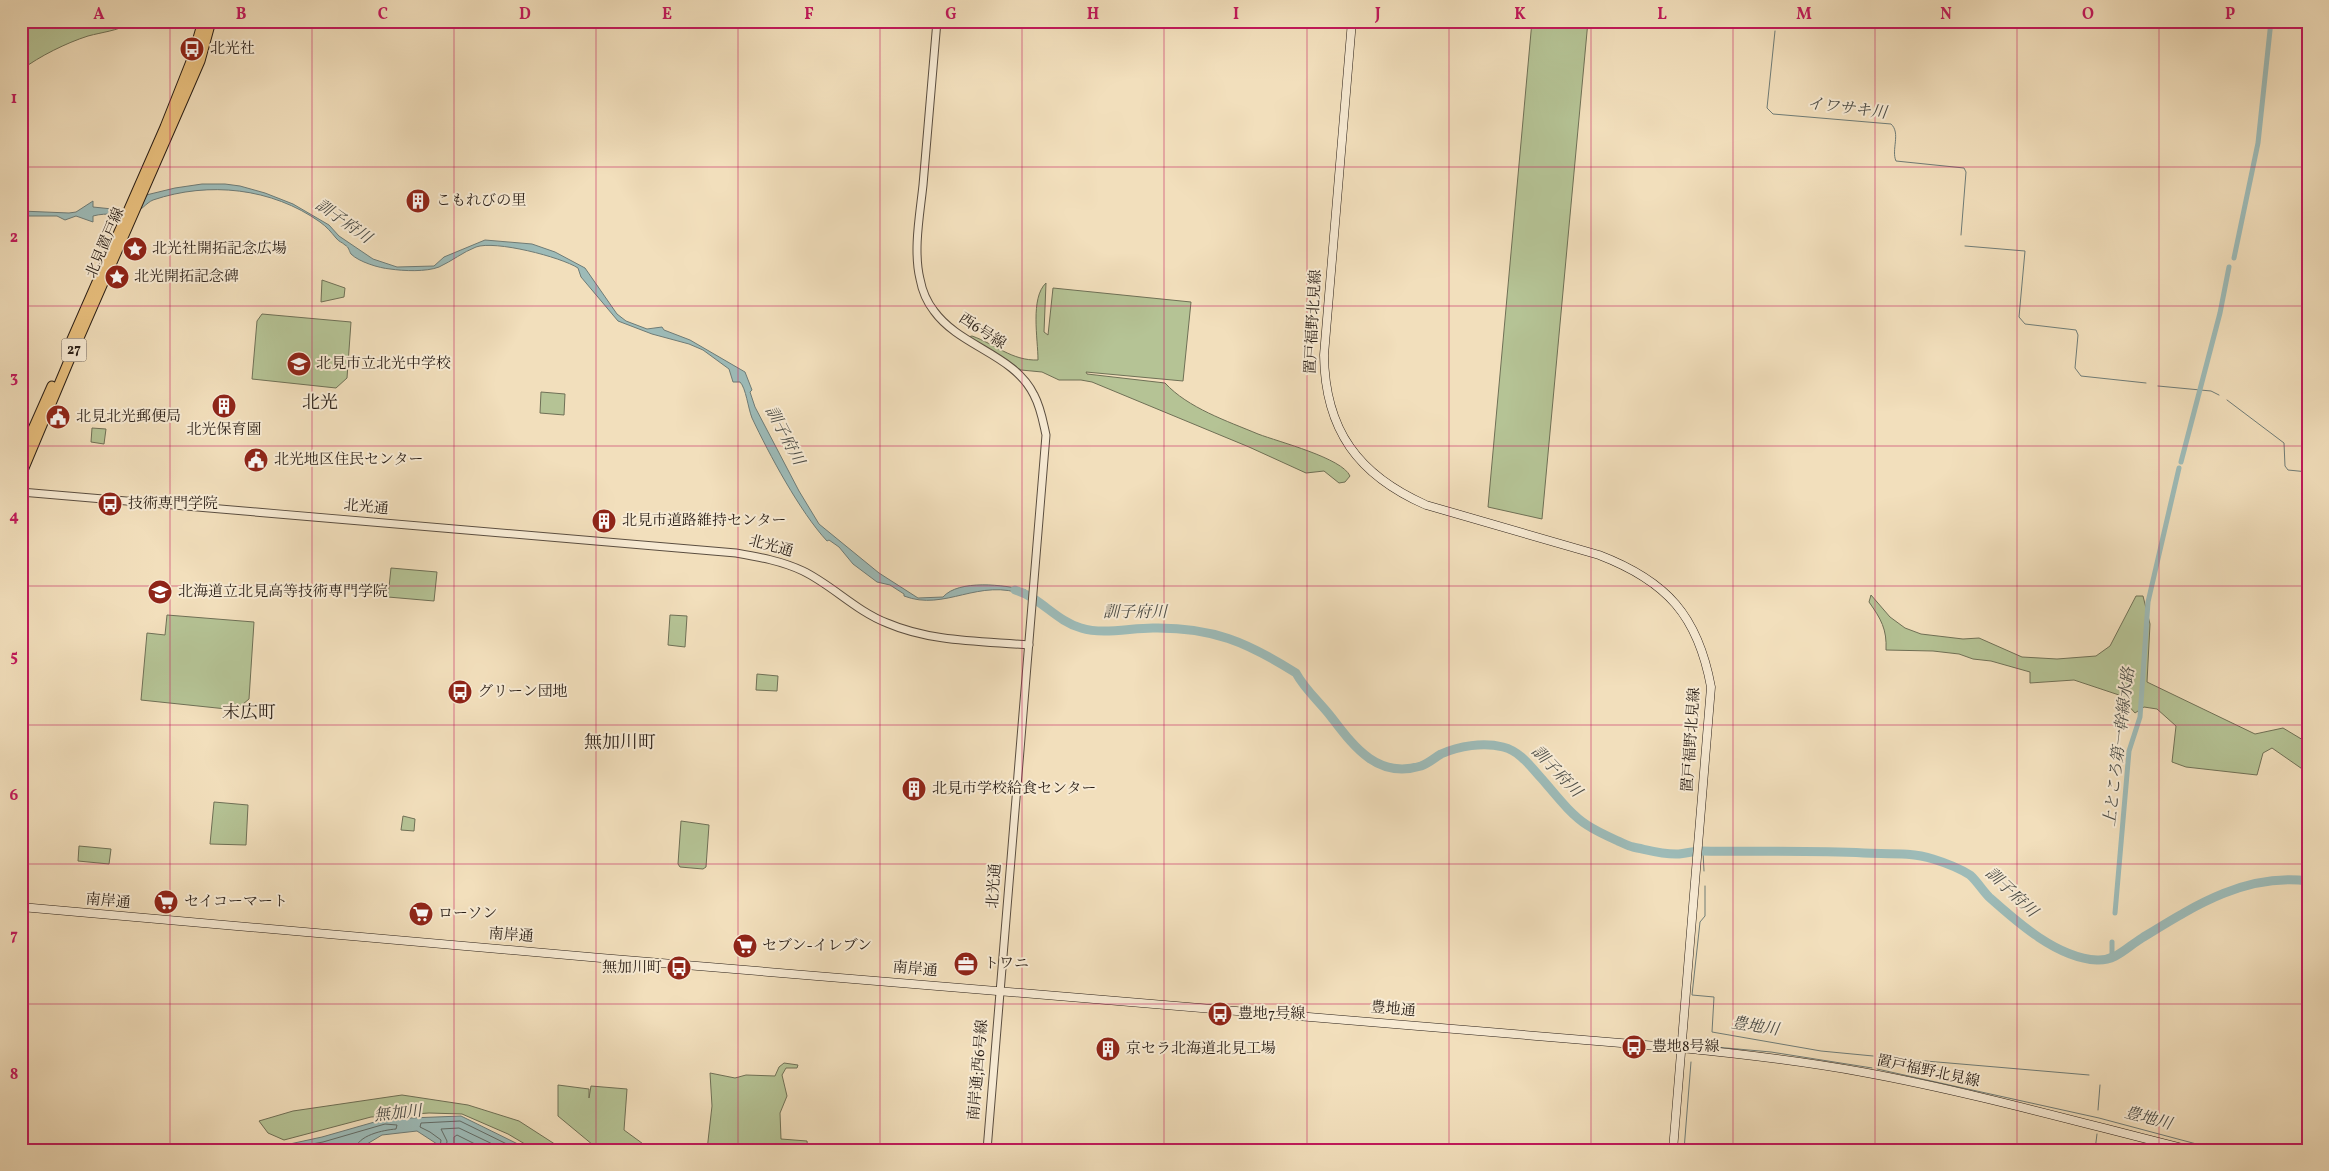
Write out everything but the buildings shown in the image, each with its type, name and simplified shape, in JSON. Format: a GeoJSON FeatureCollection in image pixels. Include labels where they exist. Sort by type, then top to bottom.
{"type":"FeatureCollection","features":[{"type":"Feature","properties":{"kind":"main road","name":"北見置戸線"},"geometry":{"type":"LineString","coordinates":[[144,181],[192,59],[204,21]]}},
{"type":"Feature","properties":{"kind":"main road","name":"北見置戸線"},"geometry":{"type":"LineString","coordinates":[[21,456],[196,68],[211,21]]}},
{"type":"Feature","properties":{"kind":"main road","name":"置戸福野北見線"},"geometry":{"type":"LineString","coordinates":[[1352,21],[1324,355],[1325,384],[1335,418],[1346,441],[1360,460],[1388,486],[1405,495],[1426,504],[1599,555],[1624,565],[1648,578],[1671,598],[1694,630],[1705,658],[1711,687],[1681,1048],[1808,1063],[1883,1076],[1989,1099],[2190,1150]]}},
{"type":"Feature","properties":{"kind":"main road","name":"北見置戸線"},"geometry":{"type":"LineString","coordinates":[[21,475],[123,227]]}},
{"type":"Feature","properties":{"kind":"main road","name":"南岸通"},"geometry":{"type":"LineString","coordinates":[[21,907],[1000,992]]}},
{"type":"Feature","properties":{"kind":"main road","name":"豊地通"},"geometry":{"type":"LineString","coordinates":[[1000,992],[1681,1048]]}},
{"type":"Feature","properties":{"kind":"main road"},"geometry":{"type":"LineString","coordinates":[[1673,1150],[1681,1048]]}},
{"type":"Feature","properties":{"kind":"street","name":"西6号線"},"geometry":{"type":"LineString","coordinates":[[937,21],[920,214],[918,258],[920,279],[926,298],[944,324],[960,337],[1012,368],[1034,394],[1040,410],[1046,436],[1029,645]]}},
{"type":"Feature","properties":{"kind":"street","name":"北光通"},"geometry":{"type":"LineString","coordinates":[[21,492],[736,553],[767,558],[803,571],[884,623],[914,634],[1029,645],[1000,992]]}},
{"type":"Feature","properties":{"kind":"street","name":"南岸通;西6号線"},"geometry":{"type":"LineString","coordinates":[[986,1150],[1000,992]]}},
{"type":"Feature","properties":{"kind":"green space"},"geometry":{"type":"Polygon","coordinates":[[[127,21],[129,24],[71,42],[21,70],[21,22],[127,21]]]}},
{"type":"Feature","properties":{"kind":"green space"},"geometry":{"type":"Polygon","coordinates":[[[1532,21],[1588,21],[1542,519],[1488,507],[1532,21]]]}},
{"type":"Feature","properties":{"kind":"green space"},"geometry":{"type":"Polygon","coordinates":[[[322,280],[345,288],[344,297],[321,302],[322,280]]]}},
{"type":"Feature","properties":{"kind":"green space"},"geometry":{"type":"Polygon","coordinates":[[[1046,283],[1044,332],[1048,335],[1053,288],[1191,302],[1183,381],[1086,372],[1087,374],[1165,383],[1174,392],[1196,407],[1258,434],[1323,457],[1345,469],[1350,476],[1345,482],[1339,483],[1324,471],[1306,473],[1249,447],[1092,382],[1059,380],[1042,372],[1021,370],[968,337],[972,336],[980,339],[1020,358],[1038,360],[1036,308],[1041,290],[1046,283]]]}},
{"type":"Feature","properties":{"kind":"green space"},"geometry":{"type":"Polygon","coordinates":[[[262,314],[351,322],[347,378],[336,388],[252,379],[257,321],[262,314]]]}},
{"type":"Feature","properties":{"kind":"green space"},"geometry":{"type":"Polygon","coordinates":[[[541,392],[565,394],[564,415],[540,413],[541,392]]]}},
{"type":"Feature","properties":{"kind":"green space"},"geometry":{"type":"Polygon","coordinates":[[[92,428],[106,429],[104,444],[91,442],[92,428]]]}},
{"type":"Feature","properties":{"kind":"green space"},"geometry":{"type":"Polygon","coordinates":[[[391,568],[437,572],[434,601],[388,597],[391,568]]]}},
{"type":"Feature","properties":{"kind":"green space"},"geometry":{"type":"Polygon","coordinates":[[[1871,595],[1890,617],[1905,628],[1921,634],[1963,639],[1979,638],[2022,657],[2057,659],[2096,656],[2110,646],[2136,596],[2143,596],[2150,624],[2147,682],[2255,734],[2283,728],[2308,743],[2308,773],[2272,748],[2263,753],[2257,775],[2186,767],[2172,762],[2176,726],[2157,709],[2144,707],[2135,713],[2119,695],[2074,680],[2030,683],[2030,672],[1959,654],[1933,651],[1886,650],[1882,624],[1869,602],[1871,595]]]}},
{"type":"Feature","properties":{"kind":"green space"},"geometry":{"type":"Polygon","coordinates":[[[167,615],[254,622],[249,699],[236,710],[141,700],[147,633],[165,635],[167,615]]]}},
{"type":"Feature","properties":{"kind":"green space"},"geometry":{"type":"Polygon","coordinates":[[[670,615],[687,616],[685,647],[668,645],[670,615]]]}},
{"type":"Feature","properties":{"kind":"green space"},"geometry":{"type":"Polygon","coordinates":[[[757,674],[778,676],[777,691],[756,690],[757,674]]]}},
{"type":"Feature","properties":{"kind":"green space"},"geometry":{"type":"Polygon","coordinates":[[[214,802],[248,805],[246,845],[210,844],[214,802]]]}},
{"type":"Feature","properties":{"kind":"green space"},"geometry":{"type":"Polygon","coordinates":[[[403,816],[415,819],[414,831],[401,830],[403,816]]]}},
{"type":"Feature","properties":{"kind":"green space"},"geometry":{"type":"Polygon","coordinates":[[[681,821],[709,825],[706,867],[703,869],[680,867],[678,864],[681,821]]]}},
{"type":"Feature","properties":{"kind":"green space"},"geometry":{"type":"Polygon","coordinates":[[[79,846],[111,849],[109,864],[78,861],[79,846]]]}},
{"type":"Feature","properties":{"kind":"green space"},"geometry":{"type":"Polygon","coordinates":[[[784,1063],[798,1065],[797,1068],[786,1068],[782,1075],[787,1096],[780,1113],[781,1139],[807,1141],[808,1150],[707,1150],[712,1106],[710,1073],[735,1078],[746,1075],[775,1076],[779,1067],[784,1063]]]}},
{"type":"Feature","properties":{"kind":"green space"},"geometry":{"type":"Polygon","coordinates":[[[558,1085],[589,1089],[589,1098],[591,1086],[627,1089],[624,1130],[654,1150],[599,1150],[558,1116],[558,1085]]]}},
{"type":"Feature","properties":{"kind":"green space"},"geometry":{"type":"Polygon","coordinates":[[[402,1095],[468,1105],[519,1121],[564,1150],[535,1150],[508,1134],[462,1114],[429,1113],[371,1117],[284,1140],[268,1133],[259,1121],[293,1111],[402,1095]]]}},
{"type":"Feature","properties":{"kind":"water","name":"訓子府川"},"geometry":{"type":"Polygon","coordinates":[[[202,184],[240,186],[293,204],[329,225],[339,236],[373,259],[397,267],[434,266],[444,257],[485,240],[532,244],[555,252],[585,268],[617,314],[626,321],[647,329],[662,327],[664,330],[690,340],[745,372],[752,390],[750,392],[755,407],[799,491],[819,524],[879,573],[918,598],[943,597],[950,591],[982,585],[1006,586],[1026,590],[1025,595],[992,590],[934,600],[919,600],[904,596],[904,594],[890,585],[877,582],[853,564],[839,547],[829,540],[827,541],[806,515],[776,465],[752,418],[742,385],[740,382],[733,382],[729,369],[703,350],[618,321],[581,277],[578,268],[558,259],[528,251],[485,245],[471,249],[434,269],[408,271],[380,267],[355,257],[325,226],[301,211],[261,195],[240,191],[196,191],[174,194],[153,200],[135,212],[93,216],[93,222],[76,216],[65,220],[57,216],[21,216],[21,211],[76,212],[93,201],[93,207],[122,210],[142,196],[202,184]]]}},
{"type":"Feature","properties":{"kind":"water","name":"無加川"},"geometry":{"type":"Polygon","coordinates":[[[461,1116],[530,1150],[418,1150],[437,1144],[417,1131],[382,1135],[357,1150],[262,1150],[322,1137],[385,1119],[461,1116]]]}},
{"type":"Feature","properties":{"kind":"waterway","name":"上ところ第一幹線水路"},"geometry":{"type":"LineString","coordinates":[[2234,258],[2258,143],[2271,21]]}},
{"type":"Feature","properties":{"kind":"waterway","name":"イワサキ川"},"geometry":{"type":"LineString","coordinates":[[1775,31],[1767,108],[1773,114],[1891,124],[1896,137],[1896,161],[1964,168],[1966,172],[1961,235]]}},
{"type":"Feature","properties":{"kind":"waterway","name":"イワサキ川"},"geometry":{"type":"LineString","coordinates":[[1965,246],[2025,251],[2019,317],[2025,324],[2076,330],[2078,335],[2075,368],[2081,376],[2146,383]]}},
{"type":"Feature","properties":{"kind":"waterway","name":"上ところ第一幹線水路"},"geometry":{"type":"LineString","coordinates":[[2181,462],[2220,313],[2229,267]]}},
{"type":"Feature","properties":{"kind":"waterway","name":"イワサキ川"},"geometry":{"type":"LineString","coordinates":[[2158,386],[2211,391],[2219,395]]}},
{"type":"Feature","properties":{"kind":"waterway","name":"イワサキ川"},"geometry":{"type":"LineString","coordinates":[[2227,400],[2284,443],[2285,466],[2288,470],[2308,472]]}},
{"type":"Feature","properties":{"kind":"waterway","name":"上ところ第一幹線水路"},"geometry":{"type":"LineString","coordinates":[[2115,913],[2129,751],[2140,717],[2148,602],[2179,468]]}},
{"type":"Feature","properties":{"kind":"waterway","name":"訓子府川"},"geometry":{"type":"LineString","coordinates":[[1015,590],[1024,593],[1072,625],[1089,630],[1117,631],[1174,628],[1211,634],[1245,645],[1296,673],[1359,750],[1380,764],[1392,768],[1406,769],[1421,766],[1441,754],[1463,747],[1479,745],[1503,747],[1515,752],[1525,760],[1581,821],[1629,846],[1662,853],[1679,854],[1702,851],[1824,852],[1907,854],[1933,859],[1970,875],[1989,897],[2038,937],[2067,953],[2082,958],[2104,960],[2116,956],[2181,914],[2221,894],[2263,882],[2285,880],[2308,881]]}},
{"type":"Feature","properties":{"kind":"waterway","name":"豊地川"},"geometry":{"type":"LineString","coordinates":[[1703,851],[1704,871]]}},
{"type":"Feature","properties":{"kind":"waterway","name":"豊地川"},"geometry":{"type":"LineString","coordinates":[[1705,886],[1705,916],[1700,922],[1692,995],[1714,997],[1712,1032],[1821,1051],[1873,1056]]}},
{"type":"Feature","properties":{"kind":"waterway","name":"上ところ第一幹線水路"},"geometry":{"type":"LineString","coordinates":[[2112,942],[2112,959]]}},
{"type":"Feature","properties":{"kind":"waterway"},"geometry":{"type":"LineString","coordinates":[[1693,1045],[1771,1052],[1872,1068]]}},
{"type":"Feature","properties":{"kind":"waterway","name":"豊地川"},"geometry":{"type":"LineString","coordinates":[[1879,1057],[2089,1075]]}},
{"type":"Feature","properties":{"kind":"waterway"},"geometry":{"type":"LineString","coordinates":[[1684,1150],[1691,1062]]}},
{"type":"Feature","properties":{"kind":"waterway"},"geometry":{"type":"LineString","coordinates":[[1877,1069],[2099,1118],[2219,1150]]}},
{"type":"Feature","properties":{"kind":"waterway","name":"豊地川"},"geometry":{"type":"LineString","coordinates":[[2098,1110],[2100,1085]]}},
{"type":"Feature","properties":{"kind":"waterway","name":"豊地川"},"geometry":{"type":"LineString","coordinates":[[2095,1150],[2097,1134]]}},
{"type":"Feature","properties":{"kind":"place","name":"北光社"},"geometry":{"type":"Point","coordinates":[192,49]}},
{"type":"Feature","properties":{"kind":"place","name":"こもれびの里"},"geometry":{"type":"Point","coordinates":[418,201]}},
{"type":"Feature","properties":{"kind":"place","name":"北光社開拓記念広場"},"geometry":{"type":"Point","coordinates":[135,249]}},
{"type":"Feature","properties":{"kind":"place","name":"北光開拓記念碑"},"geometry":{"type":"Point","coordinates":[117,277]}},
{"type":"Feature","properties":{"kind":"place","name":"北見市立北光中学校"},"geometry":{"type":"Point","coordinates":[299,364]}},
{"type":"Feature","properties":{"kind":"place","name":"北光保育園"},"geometry":{"type":"Point","coordinates":[224,406]}},
{"type":"Feature","properties":{"kind":"place","name":"北見北光郵便局"},"geometry":{"type":"Point","coordinates":[58,417]}},
{"type":"Feature","properties":{"kind":"place","name":"北光地区住民センター"},"geometry":{"type":"Point","coordinates":[256,460]}},
{"type":"Feature","properties":{"kind":"place","name":"技術専門学院"},"geometry":{"type":"Point","coordinates":[110,504]}},
{"type":"Feature","properties":{"kind":"place","name":"北見市道路維持センター"},"geometry":{"type":"Point","coordinates":[604,521]}},
{"type":"Feature","properties":{"kind":"place","name":"北海道立北見高等技術専門学院"},"geometry":{"type":"Point","coordinates":[160,592]}},
{"type":"Feature","properties":{"kind":"place","name":"グリーン団地"},"geometry":{"type":"Point","coordinates":[460,692]}},
{"type":"Feature","properties":{"kind":"place","name":"北見市学校給食センター"},"geometry":{"type":"Point","coordinates":[914,789]}},
{"type":"Feature","properties":{"kind":"place","name":"セイコーマート"},"geometry":{"type":"Point","coordinates":[166,902]}},
{"type":"Feature","properties":{"kind":"place","name":"ローソン"},"geometry":{"type":"Point","coordinates":[421,914]}},
{"type":"Feature","properties":{"kind":"place","name":"セブン-イレブン"},"geometry":{"type":"Point","coordinates":[745,946]}},
{"type":"Feature","properties":{"kind":"place","name":"トワニ"},"geometry":{"type":"Point","coordinates":[966,964]}},
{"type":"Feature","properties":{"kind":"place","name":"無加川町"},"geometry":{"type":"Point","coordinates":[679,968]}},
{"type":"Feature","properties":{"kind":"place","name":"豊地7号線"},"geometry":{"type":"Point","coordinates":[1220,1014]}},
{"type":"Feature","properties":{"kind":"place","name":"豊地8号線"},"geometry":{"type":"Point","coordinates":[1634,1047]}},
{"type":"Feature","properties":{"kind":"place","name":"京セラ北海道北見工場"},"geometry":{"type":"Point","coordinates":[1108,1049]}},
{"type":"Feature","properties":{"kind":"district","name":"北光"},"geometry":{"type":"Point","coordinates":[320,403]}},
{"type":"Feature","properties":{"kind":"district","name":"末広町"},"geometry":{"type":"Point","coordinates":[249,713]}},
{"type":"Feature","properties":{"kind":"district","name":"無加川町"},"geometry":{"type":"Point","coordinates":[620,743]}}]}
